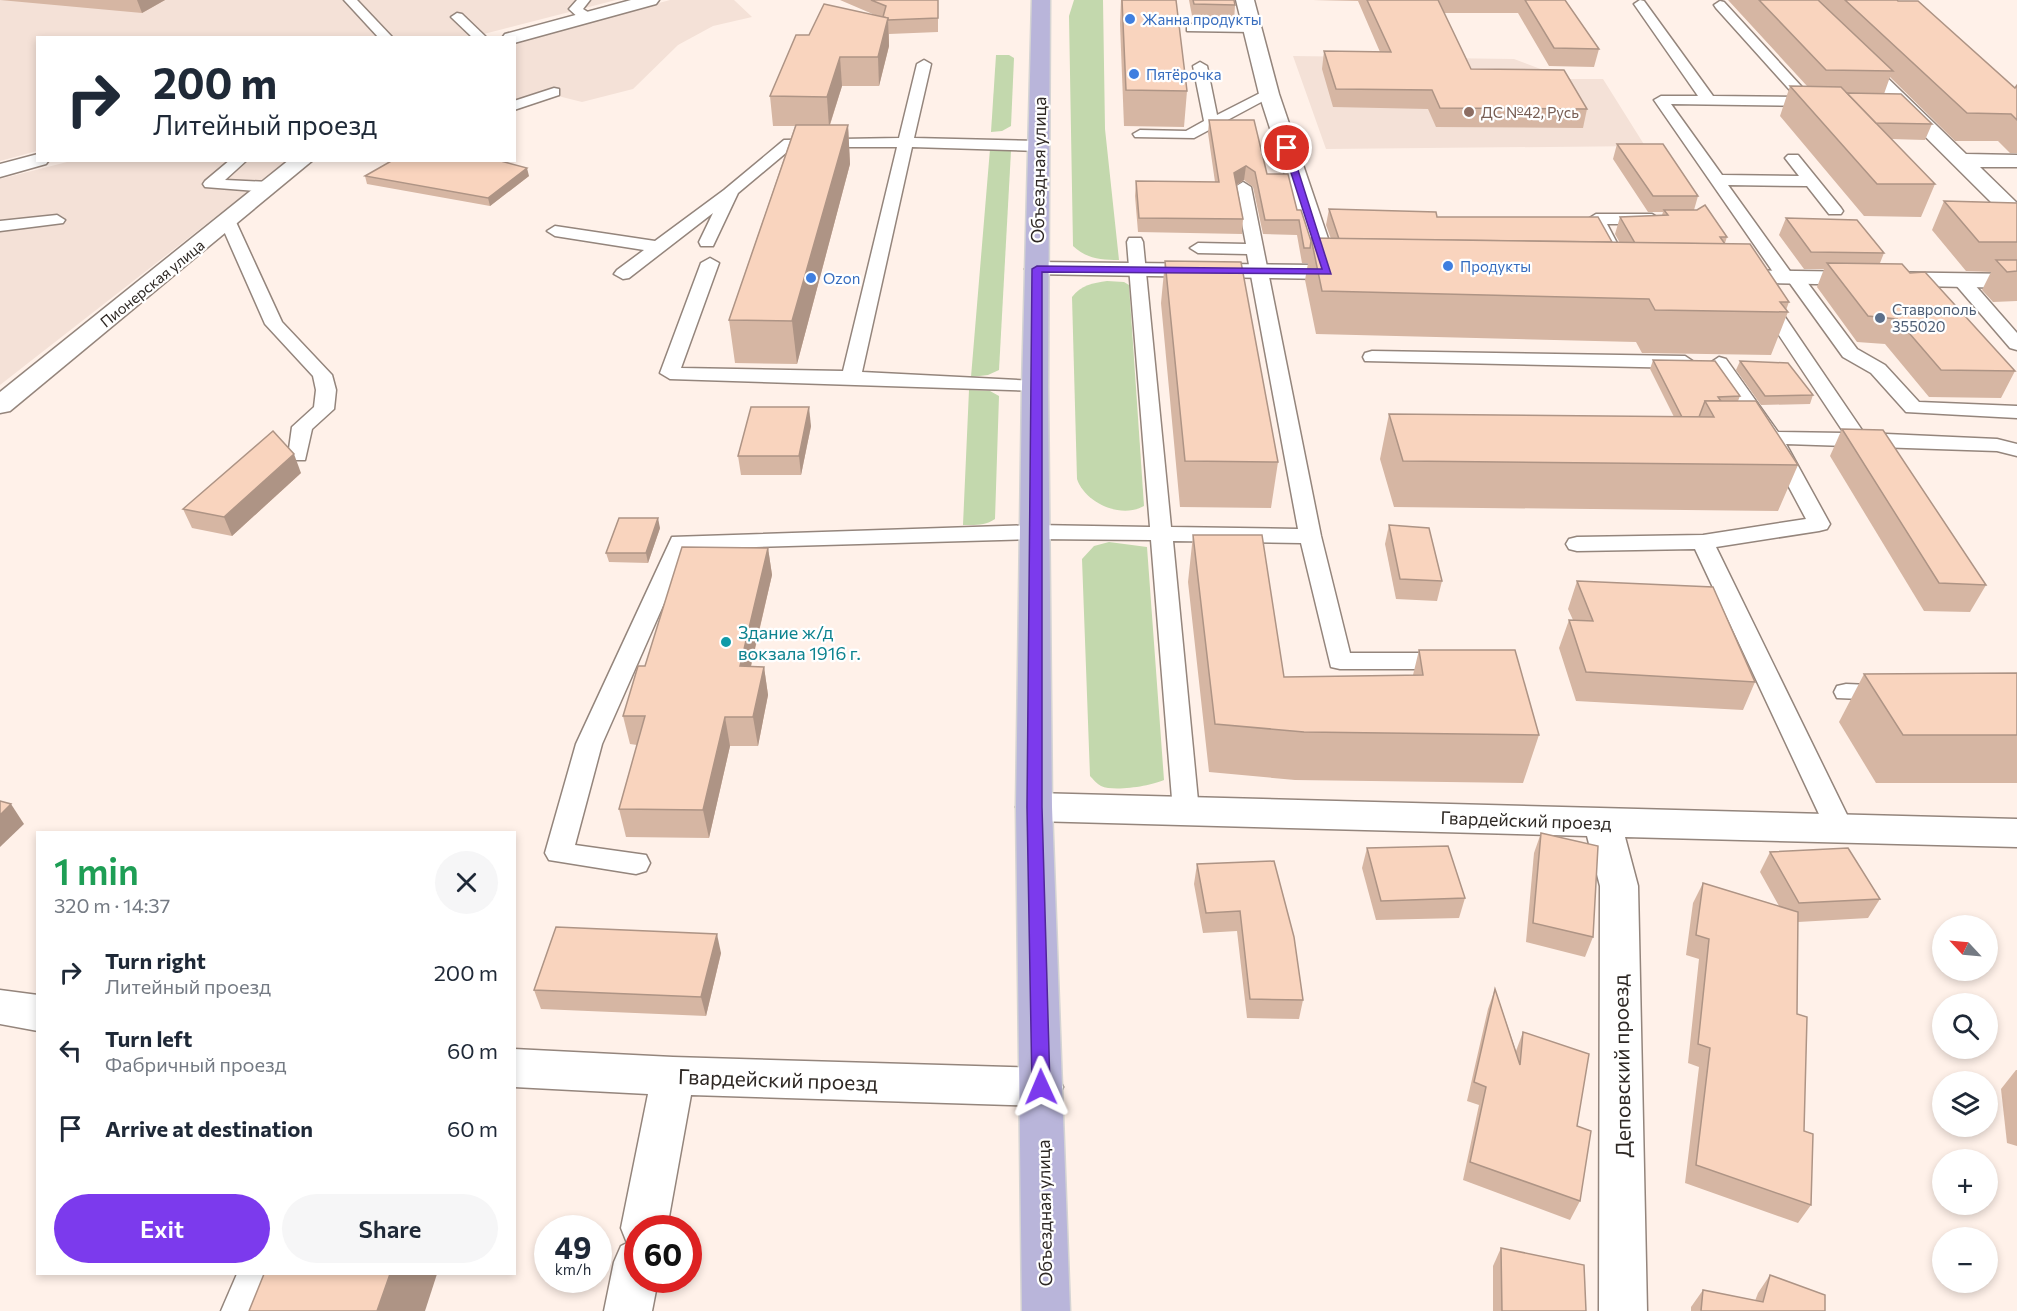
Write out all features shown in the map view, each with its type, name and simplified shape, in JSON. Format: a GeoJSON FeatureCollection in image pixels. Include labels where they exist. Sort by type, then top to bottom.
{"type":"FeatureCollection","features":[{"type":"Feature","properties":{"kind":"main road","name":"Объездная улица"},"geometry":{"type":"LineString","coordinates":[[1041,0],[1035,387],[1035,807],[1046,1311]]}},
{"type":"Feature","properties":{"kind":"street"},"geometry":{"type":"LineString","coordinates":[[516,36],[585,9],[650,0]]}},
{"type":"Feature","properties":{"kind":"street"},"geometry":{"type":"LineString","coordinates":[[1245,0],[1269,94],[1328,272]]}},
{"type":"Feature","properties":{"kind":"street"},"geometry":{"type":"LineString","coordinates":[[1797,0],[2017,215]]}},
{"type":"Feature","properties":{"kind":"street"},"geometry":{"type":"LineString","coordinates":[[1960,160],[2017,161]]}},
{"type":"Feature","properties":{"kind":"street"},"geometry":{"type":"LineString","coordinates":[[0,171],[36,161]]}},
{"type":"Feature","properties":{"kind":"street","name":"Пионерская улица"},"geometry":{"type":"LineString","coordinates":[[4,398],[301,162]]}},
{"type":"Feature","properties":{"kind":"street"},"geometry":{"type":"LineString","coordinates":[[1037,269],[1136,270],[1258,260],[1328,272],[1376,272]]}},
{"type":"Feature","properties":{"kind":"street"},"geometry":{"type":"LineString","coordinates":[[1705,277],[2017,280]]}},
{"type":"Feature","properties":{"kind":"street","name":"Гвардейский проезд"},"geometry":{"type":"LineString","coordinates":[[1035,807],[2017,833]]}},
{"type":"Feature","properties":{"kind":"street","name":"Деповский проезд"},"geometry":{"type":"LineString","coordinates":[[1602,822],[1619,886],[1623,1311]]}},
{"type":"Feature","properties":{"kind":"street"},"geometry":{"type":"LineString","coordinates":[[0,1007],[36,1013]]}},
{"type":"Feature","properties":{"kind":"street","name":"Гвардейский проезд"},"geometry":{"type":"LineString","coordinates":[[516,1068],[673,1076],[1041,1087]]}},
{"type":"Feature","properties":{"kind":"street"},"geometry":{"type":"LineString","coordinates":[[646,1215],[673,1076]]}},
{"type":"Feature","properties":{"kind":"street"},"geometry":{"type":"LineString","coordinates":[[245,1311],[261,1275]]}},
{"type":"Feature","properties":{"kind":"street"},"geometry":{"type":"LineString","coordinates":[[628,1311],[632,1293]]}},
{"type":"Feature","properties":{"kind":"lane"},"geometry":{"type":"LineString","coordinates":[[350,0],[385,36]]}},
{"type":"Feature","properties":{"kind":"lane"},"geometry":{"type":"LineString","coordinates":[[1641,4],[1709,101]]}},
{"type":"Feature","properties":{"kind":"lane"},"geometry":{"type":"LineString","coordinates":[[1720,5],[1808,102]]}},
{"type":"Feature","properties":{"kind":"lane"},"geometry":{"type":"LineString","coordinates":[[457,17],[479,36]]}},
{"type":"Feature","properties":{"kind":"lane"},"geometry":{"type":"LineString","coordinates":[[1192,28],[1252,28]]}},
{"type":"Feature","properties":{"kind":"lane"},"geometry":{"type":"LineString","coordinates":[[851,377],[924,64]]}},
{"type":"Feature","properties":{"kind":"lane"},"geometry":{"type":"LineString","coordinates":[[1200,66],[1212,123]]}},
{"type":"Feature","properties":{"kind":"lane"},"geometry":{"type":"LineString","coordinates":[[516,105],[554,92]]}},
{"type":"Feature","properties":{"kind":"lane"},"geometry":{"type":"LineString","coordinates":[[1140,134],[1189,135],[1269,94]]}},
{"type":"Feature","properties":{"kind":"lane"},"geometry":{"type":"LineString","coordinates":[[1831,103],[1661,100],[1790,278],[1850,353],[1878,369],[1912,408],[2017,412]]}},
{"type":"Feature","properties":{"kind":"lane"},"geometry":{"type":"LineString","coordinates":[[1878,103],[1901,104]]}},
{"type":"Feature","properties":{"kind":"lane"},"geometry":{"type":"LineString","coordinates":[[856,142],[859,125]]}},
{"type":"Feature","properties":{"kind":"lane"},"geometry":{"type":"LineString","coordinates":[[623,274],[731,191],[789,142],[905,142],[1038,146]]}},
{"type":"Feature","properties":{"kind":"lane"},"geometry":{"type":"LineString","coordinates":[[1793,158],[1835,211]]}},
{"type":"Feature","properties":{"kind":"lane"},"geometry":{"type":"LineString","coordinates":[[238,162],[211,184],[270,187]]}},
{"type":"Feature","properties":{"kind":"lane"},"geometry":{"type":"LineString","coordinates":[[1718,180],[1812,181]]}},
{"type":"Feature","properties":{"kind":"lane"},"geometry":{"type":"LineString","coordinates":[[1243,187],[1310,536],[1340,661],[1444,661]]}},
{"type":"Feature","properties":{"kind":"lane"},"geometry":{"type":"LineString","coordinates":[[707,242],[731,191]]}},
{"type":"Feature","properties":{"kind":"lane"},"geometry":{"type":"LineString","coordinates":[[1617,257],[1596,219],[1671,219]]}},
{"type":"Feature","properties":{"kind":"lane"},"geometry":{"type":"LineString","coordinates":[[0,226],[57,220]]}},
{"type":"Feature","properties":{"kind":"lane"},"geometry":{"type":"LineString","coordinates":[[228,222],[274,324],[322,375],[326,390],[324,409],[302,427],[298,456]]}},
{"type":"Feature","properties":{"kind":"lane"},"geometry":{"type":"LineString","coordinates":[[555,231],[658,248]]}},
{"type":"Feature","properties":{"kind":"lane"},"geometry":{"type":"LineString","coordinates":[[1135,242],[1186,811]]}},
{"type":"Feature","properties":{"kind":"lane"},"geometry":{"type":"LineString","coordinates":[[1198,248],[1258,260]]}},
{"type":"Feature","properties":{"kind":"lane"},"geometry":{"type":"LineString","coordinates":[[710,263],[670,373],[851,377],[1035,387]]}},
{"type":"Feature","properties":{"kind":"lane"},"geometry":{"type":"LineString","coordinates":[[1749,277],[1858,438]]}},
{"type":"Feature","properties":{"kind":"lane"},"geometry":{"type":"LineString","coordinates":[[1961,280],[2017,344]]}},
{"type":"Feature","properties":{"kind":"lane"},"geometry":{"type":"LineString","coordinates":[[1372,357],[1742,363]]}},
{"type":"Feature","properties":{"kind":"lane"},"geometry":{"type":"LineString","coordinates":[[1577,544],[1703,542],[1819,525],[1773,439],[1719,363]]}},
{"type":"Feature","properties":{"kind":"lane"},"geometry":{"type":"LineString","coordinates":[[1787,364],[1810,364]]}},
{"type":"Feature","properties":{"kind":"lane"},"geometry":{"type":"LineString","coordinates":[[1726,438],[1858,438],[1997,445],[2017,450]]}},
{"type":"Feature","properties":{"kind":"lane"},"geometry":{"type":"LineString","coordinates":[[636,863],[559,853],[590,744],[681,542],[1035,532],[1310,536]]}},
{"type":"Feature","properties":{"kind":"lane"},"geometry":{"type":"LineString","coordinates":[[1703,542],[1839,827]]}},
{"type":"Feature","properties":{"kind":"lane"},"geometry":{"type":"LineString","coordinates":[[1846,692],[1914,693]]}},
{"type":"Feature","properties":{"kind":"shaded area"},"geometry":{"type":"Polygon","coordinates":[[[0,0],[616,0],[476,36],[36,36],[36,151],[0,161],[0,0]]]}},
{"type":"Feature","properties":{"kind":"shaded area"},"geometry":{"type":"Polygon","coordinates":[[[670,0],[734,0],[752,17],[713,26],[678,45],[633,89],[582,102],[558,96],[516,111],[516,41],[670,0]]]}},
{"type":"Feature","properties":{"kind":"shaded area","name":"ДС №42, Русь"},"geometry":{"type":"Polygon","coordinates":[[[1293,56],[1514,59],[1567,79],[1603,79],[1645,146],[1326,149],[1293,56]]]}},
{"type":"Feature","properties":{"kind":"shaded area"},"geometry":{"type":"Polygon","coordinates":[[[67,162],[286,162],[0,385],[0,179],[67,162]]]}},
{"type":"Feature","properties":{"kind":"green space"},"geometry":{"type":"Polygon","coordinates":[[[1074,0],[1103,0],[1105,129],[1119,260],[1094,258],[1073,246],[1069,16],[1074,0]]]}},
{"type":"Feature","properties":{"kind":"green space"},"geometry":{"type":"Polygon","coordinates":[[[996,55],[1009,55],[1014,58],[1011,126],[1002,131],[991,132],[996,55]]]}},
{"type":"Feature","properties":{"kind":"green space"},"geometry":{"type":"Polygon","coordinates":[[[990,149],[1011,151],[999,370],[988,375],[971,377],[990,149]]]}},
{"type":"Feature","properties":{"kind":"green space"},"geometry":{"type":"Polygon","coordinates":[[[1107,281],[1124,282],[1129,285],[1144,506],[1135,510],[1115,509],[1096,502],[1081,488],[1077,479],[1072,297],[1083,287],[1107,281]]]}},
{"type":"Feature","properties":{"kind":"green space"},"geometry":{"type":"Polygon","coordinates":[[[969,390],[990,391],[999,396],[995,519],[976,525],[963,525],[969,390]]]}},
{"type":"Feature","properties":{"kind":"green space"},"geometry":{"type":"Polygon","coordinates":[[[1109,542],[1147,547],[1164,780],[1123,788],[1101,786],[1090,776],[1082,559],[1094,546],[1109,542]]]}},
{"type":"Feature","properties":{"kind":"building"},"geometry":{"type":"Polygon","coordinates":[[[871,0],[938,0],[938,18],[888,20],[883,17],[886,6],[871,0]]]}},
{"type":"Feature","properties":{"kind":"building"},"geometry":{"type":"Polygon","coordinates":[[[1122,0],[1176,0],[1187,91],[1126,90],[1122,0]]]}},
{"type":"Feature","properties":{"kind":"building"},"geometry":{"type":"Polygon","coordinates":[[[1193,0],[1234,0],[1235,5],[1194,4],[1193,0]]]}},
{"type":"Feature","properties":{"kind":"building"},"geometry":{"type":"Polygon","coordinates":[[[1367,0],[1438,0],[1471,69],[1564,70],[1587,109],[1440,108],[1432,90],[1336,89],[1324,51],[1391,52],[1367,0]]]}},
{"type":"Feature","properties":{"kind":"building"},"geometry":{"type":"Polygon","coordinates":[[[1525,0],[1565,0],[1599,49],[1554,48],[1525,0]]]}},
{"type":"Feature","properties":{"kind":"building"},"geometry":{"type":"Polygon","coordinates":[[[1759,0],[1818,0],[1893,71],[1826,70],[1759,0]]]}},
{"type":"Feature","properties":{"kind":"building"},"geometry":{"type":"Polygon","coordinates":[[[1845,0],[1918,1],[2015,88],[2017,85],[2017,120],[2011,114],[1967,113],[1845,0]]]}},
{"type":"Feature","properties":{"kind":"building"},"geometry":{"type":"Polygon","coordinates":[[[824,4],[888,18],[878,57],[840,57],[827,97],[770,96],[796,35],[809,35],[824,4]]]}},
{"type":"Feature","properties":{"kind":"building"},"geometry":{"type":"Polygon","coordinates":[[[1790,86],[1841,87],[1935,184],[1877,184],[1790,86]]]}},
{"type":"Feature","properties":{"kind":"building"},"geometry":{"type":"Polygon","coordinates":[[[1847,93],[1901,94],[1932,124],[1876,123],[1847,93]]]}},
{"type":"Feature","properties":{"kind":"building"},"geometry":{"type":"Polygon","coordinates":[[[1209,120],[1254,120],[1267,174],[1288,174],[1297,210],[1301,210],[1311,241],[1310,248],[1304,248],[1299,220],[1265,220],[1255,172],[1246,166],[1234,173],[1243,219],[1139,218],[1136,181],[1219,182],[1209,120]]]}},
{"type":"Feature","properties":{"kind":"building"},"geometry":{"type":"Polygon","coordinates":[[[796,125],[848,125],[792,321],[729,320],[796,125]]]}},
{"type":"Feature","properties":{"kind":"building"},"geometry":{"type":"Polygon","coordinates":[[[1617,144],[1663,144],[1698,196],[1653,196],[1617,144]]]}},
{"type":"Feature","properties":{"kind":"building"},"geometry":{"type":"Polygon","coordinates":[[[390,162],[504,162],[527,168],[488,198],[365,176],[390,162]]]}},
{"type":"Feature","properties":{"kind":"building"},"geometry":{"type":"Polygon","coordinates":[[[1944,201],[2017,203],[2017,242],[1979,242],[1944,201]]]}},
{"type":"Feature","properties":{"kind":"building"},"geometry":{"type":"Polygon","coordinates":[[[1705,205],[1727,237],[1720,237],[1725,244],[1635,243],[1620,217],[1668,215],[1664,210],[1697,210],[1705,205]]]}},
{"type":"Feature","properties":{"kind":"building"},"geometry":{"type":"Polygon","coordinates":[[[1329,209],[1436,212],[1437,217],[1598,217],[1612,242],[1339,239],[1329,209]]]}},
{"type":"Feature","properties":{"kind":"building"},"geometry":{"type":"Polygon","coordinates":[[[1786,218],[1857,220],[1884,253],[1811,252],[1786,218]]]}},
{"type":"Feature","properties":{"kind":"building"},"geometry":{"type":"Polygon","coordinates":[[[1311,238],[1750,244],[1789,302],[1780,302],[1788,312],[1655,310],[1649,299],[1322,291],[1311,238]]]}},
{"type":"Feature","properties":{"kind":"building"},"geometry":{"type":"Polygon","coordinates":[[[1996,260],[2017,260],[2017,271],[2007,272],[1996,260]]]}},
{"type":"Feature","properties":{"kind":"building"},"geometry":{"type":"Polygon","coordinates":[[[1165,261],[1241,262],[1278,462],[1185,461],[1165,261]]]}},
{"type":"Feature","properties":{"kind":"building"},"geometry":{"type":"Polygon","coordinates":[[[1827,263],[1902,264],[1910,273],[1925,272],[2015,371],[1941,370],[1897,319],[1868,316],[1827,263]]]}},
{"type":"Feature","properties":{"kind":"building"},"geometry":{"type":"Polygon","coordinates":[[[1653,360],[1715,361],[1740,396],[1718,397],[1721,401],[1705,401],[1699,417],[1682,417],[1653,360]]]}},
{"type":"Feature","properties":{"kind":"building"},"geometry":{"type":"Polygon","coordinates":[[[1740,361],[1788,363],[1813,395],[1765,396],[1740,361]]]}},
{"type":"Feature","properties":{"kind":"building"},"geometry":{"type":"Polygon","coordinates":[[[1705,401],[1756,401],[1798,465],[1403,461],[1389,414],[1714,417],[1705,401]]]}},
{"type":"Feature","properties":{"kind":"building"},"geometry":{"type":"Polygon","coordinates":[[[751,407],[809,407],[799,456],[738,456],[751,407]]]}},
{"type":"Feature","properties":{"kind":"building"},"geometry":{"type":"Polygon","coordinates":[[[1842,429],[1883,430],[1986,585],[1939,583],[1842,429]]]}},
{"type":"Feature","properties":{"kind":"building"},"geometry":{"type":"Polygon","coordinates":[[[273,431],[294,454],[224,517],[183,509],[273,431]]]}},
{"type":"Feature","properties":{"kind":"building"},"geometry":{"type":"Polygon","coordinates":[[[619,518],[658,518],[646,553],[606,553],[619,518]]]}},
{"type":"Feature","properties":{"kind":"building"},"geometry":{"type":"Polygon","coordinates":[[[1389,525],[1429,528],[1442,581],[1400,579],[1389,525]]]}},
{"type":"Feature","properties":{"kind":"building"},"geometry":{"type":"Polygon","coordinates":[[[1193,535],[1262,535],[1284,677],[1423,675],[1419,650],[1515,650],[1539,735],[1304,732],[1215,724],[1193,535]]]}},
{"type":"Feature","properties":{"kind":"building"},"geometry":{"type":"Polygon","coordinates":[[[682,547],[768,548],[740,666],[764,667],[753,717],[725,717],[703,810],[619,809],[645,716],[623,716],[638,666],[645,666],[682,547]]]}},
{"type":"Feature","properties":{"kind":"building"},"geometry":{"type":"Polygon","coordinates":[[[1577,581],[1713,587],[1755,682],[1586,672],[1569,620],[1593,621],[1577,581]]]}},
{"type":"Feature","properties":{"kind":"building"},"geometry":{"type":"Polygon","coordinates":[[[2017,673],[2017,735],[1903,735],[1864,674],[2017,673]]]}},
{"type":"Feature","properties":{"kind":"building"},"geometry":{"type":"Polygon","coordinates":[[[0,801],[11,804],[0,815],[0,801]]]}},
{"type":"Feature","properties":{"kind":"building"},"geometry":{"type":"Polygon","coordinates":[[[1541,833],[1598,846],[1593,937],[1533,923],[1541,833]]]}},
{"type":"Feature","properties":{"kind":"building"},"geometry":{"type":"Polygon","coordinates":[[[1448,846],[1465,898],[1381,901],[1367,848],[1448,846]]]}},
{"type":"Feature","properties":{"kind":"building"},"geometry":{"type":"Polygon","coordinates":[[[1848,848],[1880,899],[1799,903],[1770,852],[1848,848]]]}},
{"type":"Feature","properties":{"kind":"building"},"geometry":{"type":"Polygon","coordinates":[[[1274,861],[1294,937],[1303,1000],[1250,999],[1240,911],[1206,913],[1197,864],[1274,861]]]}},
{"type":"Feature","properties":{"kind":"building"},"geometry":{"type":"Polygon","coordinates":[[[1703,883],[1798,912],[1797,1014],[1807,1017],[1804,1131],[1813,1134],[1811,1205],[1696,1165],[1710,1048],[1698,1044],[1709,939],[1696,935],[1703,883]]]}},
{"type":"Feature","properties":{"kind":"building"},"geometry":{"type":"Polygon","coordinates":[[[556,927],[717,934],[701,997],[534,990],[556,927]]]}},
{"type":"Feature","properties":{"kind":"building"},"geometry":{"type":"Polygon","coordinates":[[[1495,989],[1520,1065],[1523,1032],[1589,1054],[1577,1126],[1591,1131],[1580,1201],[1470,1162],[1486,1087],[1474,1082],[1495,989]]]}},
{"type":"Feature","properties":{"kind":"building"},"geometry":{"type":"Polygon","coordinates":[[[1501,1248],[1584,1265],[1586,1311],[1502,1311],[1501,1248]]]}},
{"type":"Feature","properties":{"kind":"building"},"geometry":{"type":"Polygon","coordinates":[[[264,1275],[390,1275],[377,1311],[249,1311],[264,1275]]]}},
{"type":"Feature","properties":{"kind":"building"},"geometry":{"type":"Polygon","coordinates":[[[1770,1275],[1825,1295],[1825,1311],[1701,1311],[1703,1290],[1763,1302],[1770,1275]]]}},
{"type":"Feature","properties":{"kind":"place","name":"Жанна продукты"},"geometry":{"type":"Point","coordinates":[1130,19]}},
{"type":"Feature","properties":{"kind":"place","name":"Пятёрочка"},"geometry":{"type":"Point","coordinates":[1134,74]}},
{"type":"Feature","properties":{"kind":"place","name":"ДС №42, Русь"},"geometry":{"type":"Point","coordinates":[1469,112]}},
{"type":"Feature","properties":{"kind":"place","name":"Продукты"},"geometry":{"type":"Point","coordinates":[1448,266]}},
{"type":"Feature","properties":{"kind":"place","name":"Ozon"},"geometry":{"type":"Point","coordinates":[811,278]}},
{"type":"Feature","properties":{"kind":"place","name":"Ставрополь 355020"},"geometry":{"type":"Point","coordinates":[1880,318]}},
{"type":"Feature","properties":{"kind":"place","name":"Здание ж/д вокзала 1916 г."},"geometry":{"type":"Point","coordinates":[726,642]}},
{"type":"Feature","properties":{"kind":"route"},"geometry":{"type":"LineString","coordinates":[[1041,1087],[1035,807],[1037,269],[1328,272],[1287,148]]}}]}
